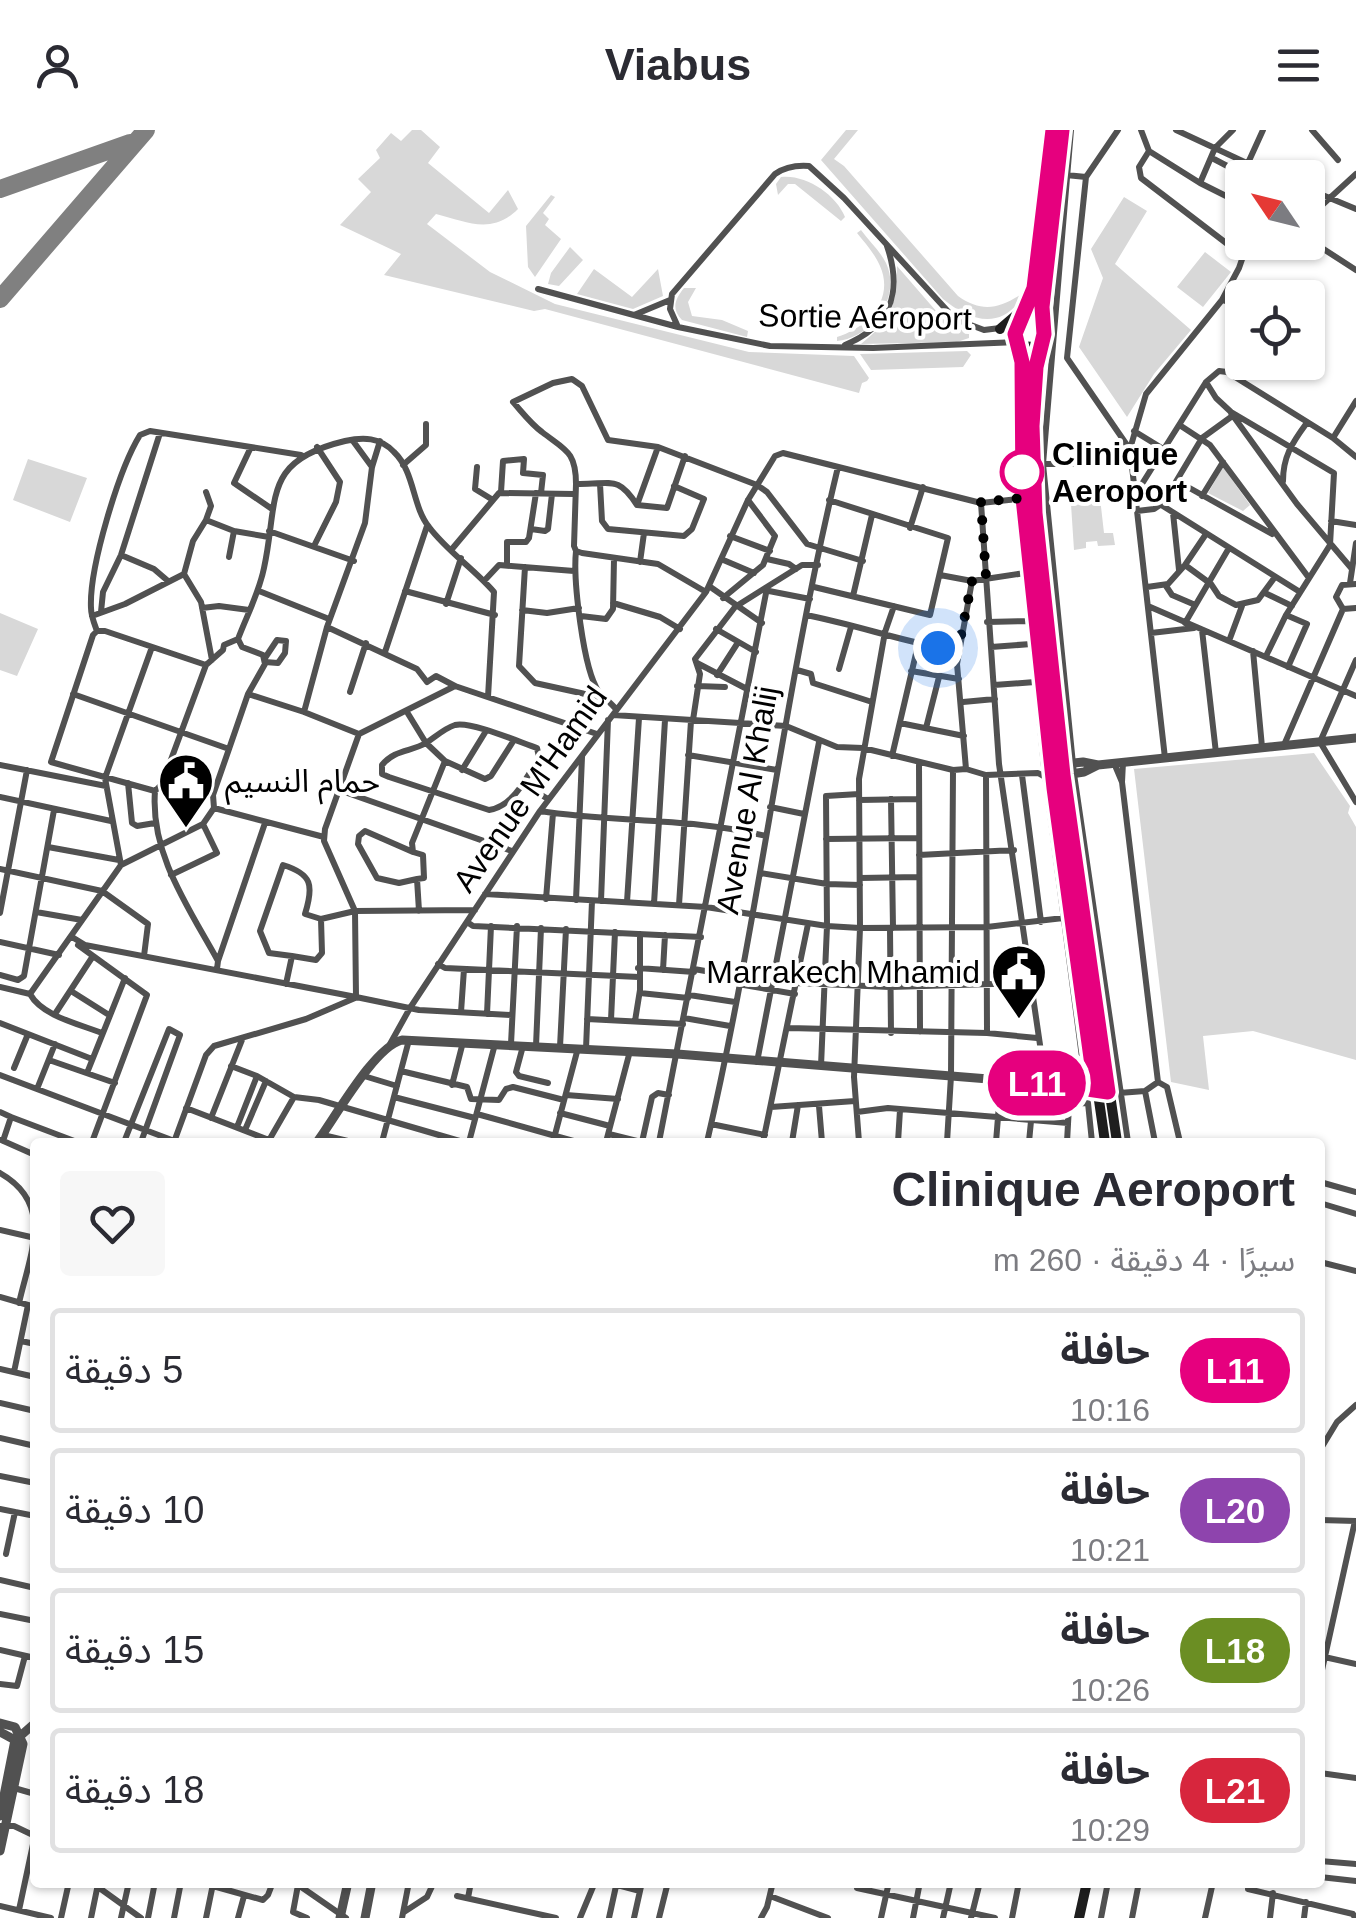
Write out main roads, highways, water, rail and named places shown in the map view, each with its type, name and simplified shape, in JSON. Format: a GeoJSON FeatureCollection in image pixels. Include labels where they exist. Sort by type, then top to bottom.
{"type":"FeatureCollection","features":[{"type":"Feature","properties":{"kind":"main road"},"geometry":{"type":"LineString","coordinates":[[1053,130],[1058,174],[1031,299],[1015,334],[1019,343],[1028,498],[1068,918],[1116,1138]]}},
{"type":"Feature","properties":{"kind":"main road"},"geometry":{"type":"LineString","coordinates":[[1062,130],[1034,402],[1028,498],[1029,573],[1104,1086],[1105,1138]]}},
{"type":"Feature","properties":{"kind":"main road"},"geometry":{"type":"LineString","coordinates":[[1000,328],[1031,299]]}},
{"type":"Feature","properties":{"kind":"main road"},"geometry":{"type":"LineString","coordinates":[[1020,323],[1034,319],[1042,325]]}},
{"type":"Feature","properties":{"kind":"main road"},"geometry":{"type":"LineString","coordinates":[[1019,343],[1030,347],[1040,342]]}},
{"type":"Feature","properties":{"kind":"main road"},"geometry":{"type":"LineString","coordinates":[[1079,1918],[1085,1888]]}},
{"type":"Feature","properties":{"kind":"place","name":"Clinique Aeroport"},"geometry":{"type":"Point","coordinates":[1022,472]}},
{"type":"Feature","properties":{"kind":"place","name":"حمام النسيم"},"geometry":{"type":"Point","coordinates":[186,830]}},
{"type":"Feature","properties":{"kind":"place","name":"Marrakech Mhamid"},"geometry":{"type":"Point","coordinates":[1019,1021]}}]}
